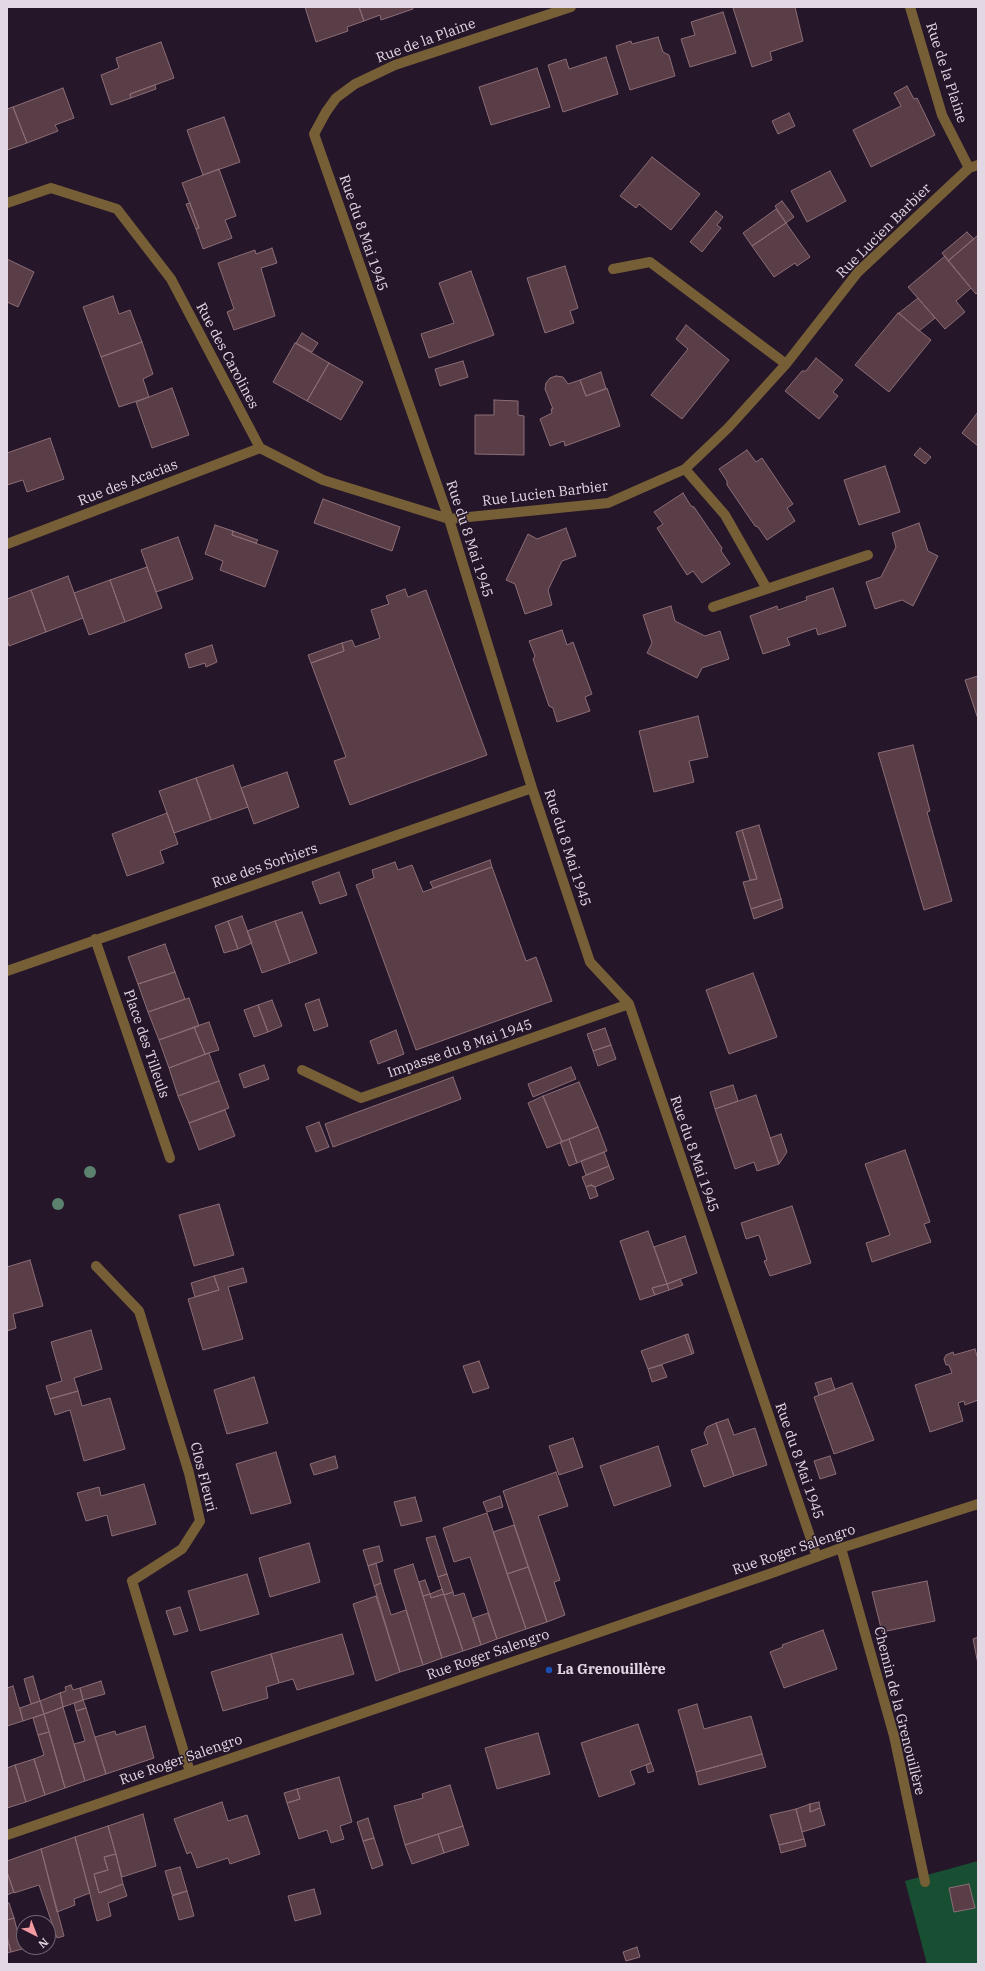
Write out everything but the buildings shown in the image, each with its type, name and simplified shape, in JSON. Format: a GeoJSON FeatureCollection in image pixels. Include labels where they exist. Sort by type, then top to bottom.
{"type":"FeatureCollection","features":[{"type":"Feature","properties":{"kind":"street","name":"Rue de la Plaine"},"geometry":{"type":"LineString","coordinates":[[314,134],[326,112],[336,98],[354,84],[395,65],[571,7]]}},
{"type":"Feature","properties":{"kind":"street","name":"Rue de la Plaine"},"geometry":{"type":"LineString","coordinates":[[910,7],[942,115],[973,166]]}},
{"type":"Feature","properties":{"kind":"street","name":"Rue du 8 Mai 1945"},"geometry":{"type":"LineString","coordinates":[[314,134],[448,519],[532,788],[590,962],[629,1004],[817,1557]]}},
{"type":"Feature","properties":{"kind":"street","name":"Rue Lucien Barbier"},"geometry":{"type":"LineString","coordinates":[[448,519],[608,503],[685,469],[728,428],[786,364],[858,272],[973,166]]}},
{"type":"Feature","properties":{"kind":"street","name":"Rue des Carolines"},"geometry":{"type":"LineString","coordinates":[[7,203],[51,188],[117,208],[171,279],[260,448]]}},
{"type":"Feature","properties":{"kind":"street"},"geometry":{"type":"LineString","coordinates":[[613,268],[650,262],[786,364]]}},
{"type":"Feature","properties":{"kind":"street"},"geometry":{"type":"LineString","coordinates":[[260,448],[323,480],[448,519]]}},
{"type":"Feature","properties":{"kind":"street","name":"Rue des Acacias"},"geometry":{"type":"LineString","coordinates":[[7,544],[260,448]]}},
{"type":"Feature","properties":{"kind":"street"},"geometry":{"type":"LineString","coordinates":[[685,469],[725,515],[767,589]]}},
{"type":"Feature","properties":{"kind":"street"},"geometry":{"type":"LineString","coordinates":[[713,607],[868,554]]}},
{"type":"Feature","properties":{"kind":"street","name":"Rue des Sorbiers"},"geometry":{"type":"LineString","coordinates":[[7,971],[95,939],[532,788]]}},
{"type":"Feature","properties":{"kind":"street","name":"Place des Tilleuls"},"geometry":{"type":"LineString","coordinates":[[95,939],[170,1158]]}},
{"type":"Feature","properties":{"kind":"street","name":"Impasse du 8 Mai 1945"},"geometry":{"type":"LineString","coordinates":[[302,1070],[361,1098],[629,1004]]}},
{"type":"Feature","properties":{"kind":"street","name":"Clos Fleuri"},"geometry":{"type":"LineString","coordinates":[[96,1266],[139,1311],[189,1473],[200,1521],[182,1549],[132,1581],[190,1772]]}},
{"type":"Feature","properties":{"kind":"street","name":"Rue Roger Salengro"},"geometry":{"type":"LineString","coordinates":[[7,1835],[842,1548],[978,1504]]}},
{"type":"Feature","properties":{"kind":"street","name":"Chemin de la Grenouillère"},"geometry":{"type":"LineString","coordinates":[[842,1548],[894,1736],[925,1882]]}},
{"type":"Feature","properties":{"kind":"green space"},"geometry":{"type":"Polygon","coordinates":[[[978,1861],[978,1964],[927,1964],[905,1881],[978,1861]]]}},
{"type":"Feature","properties":{"kind":"place","name":"La Grenouillère"},"geometry":{"type":"Point","coordinates":[549,1670]}}]}
